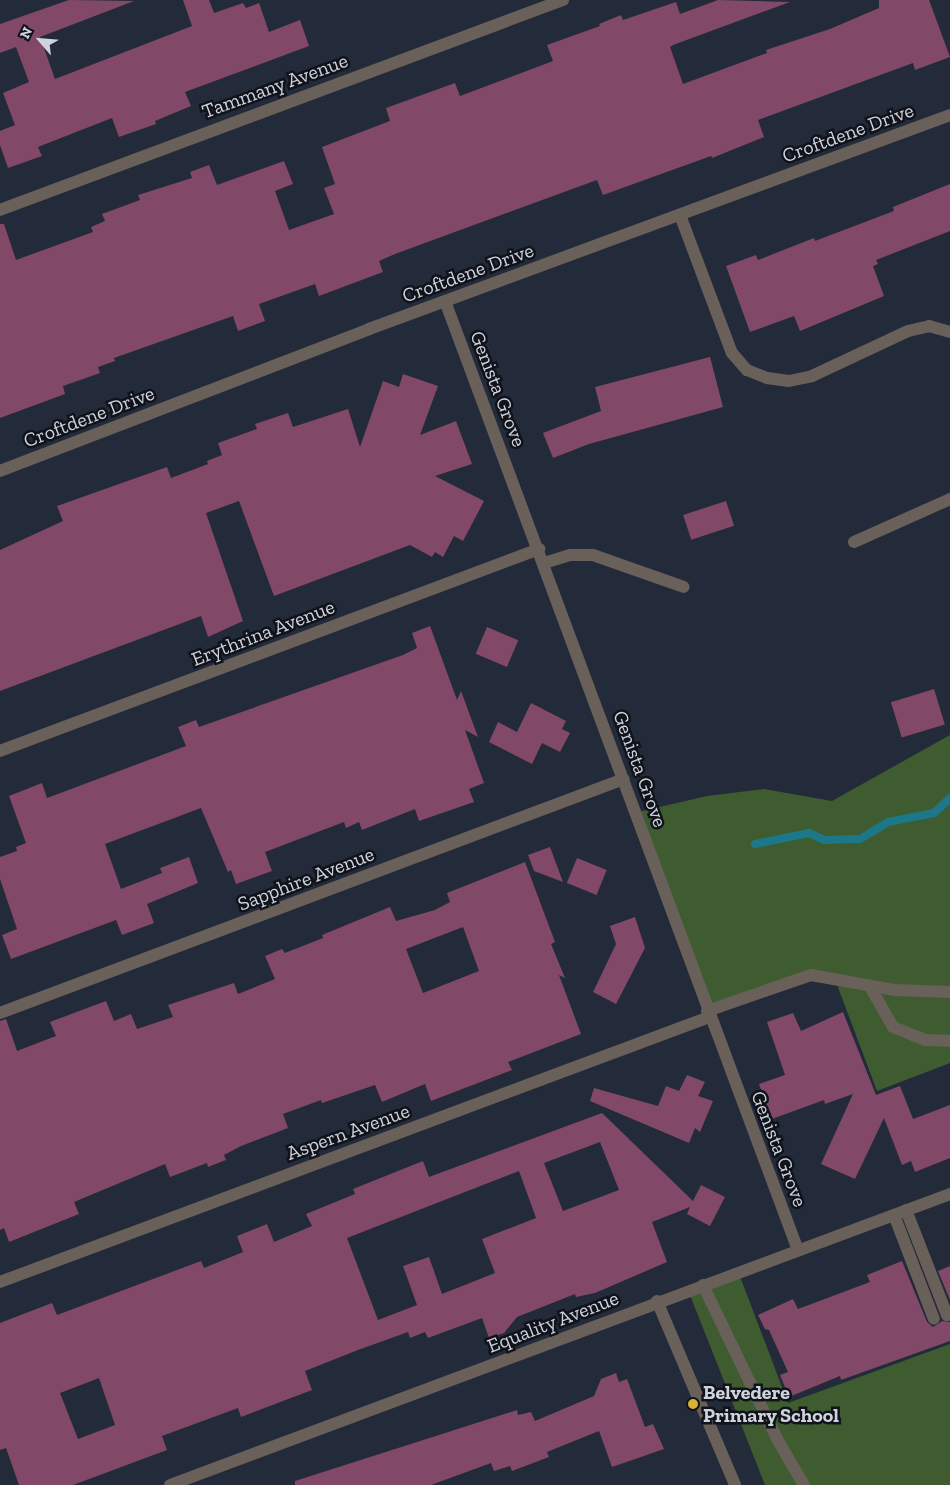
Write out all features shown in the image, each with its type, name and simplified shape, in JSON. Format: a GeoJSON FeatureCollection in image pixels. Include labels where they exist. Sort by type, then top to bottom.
{"type":"FeatureCollection","features":[{"type":"Feature","properties":{"kind":"street","name":"Tammany Avenue"},"geometry":{"type":"LineString","coordinates":[[0,210],[564,0]]}},
{"type":"Feature","properties":{"kind":"street","name":"Croftdene Drive"},"geometry":{"type":"LineString","coordinates":[[0,471],[445,301],[950,115]]}},
{"type":"Feature","properties":{"kind":"street"},"geometry":{"type":"LineString","coordinates":[[680,215],[732,352],[747,370],[767,378],[789,381],[812,376],[908,331],[929,326],[950,332]]}},
{"type":"Feature","properties":{"kind":"street","name":"Genista Grove"},"geometry":{"type":"LineString","coordinates":[[445,301],[539,549],[708,1014],[798,1250]]}},
{"type":"Feature","properties":{"kind":"street"},"geometry":{"type":"LineString","coordinates":[[854,542],[950,499]]}},
{"type":"Feature","properties":{"kind":"street","name":"Erythrina Avenue"},"geometry":{"type":"LineString","coordinates":[[0,751],[539,549]]}},
{"type":"Feature","properties":{"kind":"street"},"geometry":{"type":"LineString","coordinates":[[544,563],[571,555],[594,554],[684,587]]}},
{"type":"Feature","properties":{"kind":"street","name":"Sapphire Avenue"},"geometry":{"type":"LineString","coordinates":[[0,1013],[624,780]]}},
{"type":"Feature","properties":{"kind":"street","name":"Aspern Avenue"},"geometry":{"type":"LineString","coordinates":[[0,1282],[811,975],[869,985],[950,992]]}},
{"type":"Feature","properties":{"kind":"street"},"geometry":{"type":"LineString","coordinates":[[869,985],[893,1027],[926,1040],[950,1041]]}},
{"type":"Feature","properties":{"kind":"street","name":"Equality Avenue"},"geometry":{"type":"LineString","coordinates":[[170,1485],[657,1301],[703,1286],[950,1194]]}},
{"type":"Feature","properties":{"kind":"street"},"geometry":{"type":"LineString","coordinates":[[900,1212],[947,1315]]}},
{"type":"Feature","properties":{"kind":"street"},"geometry":{"type":"LineString","coordinates":[[900,1212],[934,1319]]}},
{"type":"Feature","properties":{"kind":"street"},"geometry":{"type":"LineString","coordinates":[[703,1286],[777,1439],[804,1485]]}},
{"type":"Feature","properties":{"kind":"street"},"geometry":{"type":"LineString","coordinates":[[657,1301],[735,1485]]}},
{"type":"Feature","properties":{"kind":"green space"},"geometry":{"type":"Polygon","coordinates":[[[950,735],[950,1063],[877,1091],[836,982],[811,978],[708,1011],[638,812],[707,796],[764,789],[832,801],[950,735]]]}},
{"type":"Feature","properties":{"kind":"green space"},"geometry":{"type":"Polygon","coordinates":[[[738,1271],[788,1403],[950,1344],[950,1485],[765,1485],[688,1290],[738,1271]]]}},
{"type":"Feature","properties":{"kind":"building"},"geometry":{"type":"Polygon","coordinates":[[[69,0],[134,1],[40,37],[55,79],[192,26],[183,0],[209,0],[214,13],[243,3],[246,8],[259,3],[269,32],[300,20],[309,46],[185,92],[191,106],[155,121],[156,124],[119,137],[112,118],[38,147],[42,156],[8,168],[0,145],[0,131],[15,125],[3,93],[29,82],[16,47],[0,53],[0,24],[69,0]]]}},
{"type":"Feature","properties":{"kind":"building"},"geometry":{"type":"Polygon","coordinates":[[[718,0],[790,2],[670,47],[683,84],[767,53],[766,50],[830,29],[879,8],[879,0],[929,0],[950,57],[915,70],[913,63],[758,120],[764,137],[712,158],[711,156],[603,195],[597,180],[395,254],[379,261],[383,272],[319,296],[315,284],[259,304],[265,321],[238,331],[233,316],[114,358],[115,361],[98,367],[100,373],[63,386],[65,394],[0,418],[0,224],[4,224],[16,260],[93,232],[91,227],[105,221],[102,214],[140,200],[138,195],[192,178],[190,172],[209,165],[217,185],[284,161],[293,184],[275,191],[289,230],[334,214],[324,188],[335,184],[322,147],[390,121],[386,108],[455,83],[460,96],[553,61],[547,45],[600,26],[599,24],[621,15],[623,20],[676,2],[680,14],[718,0]]]}},
{"type":"Feature","properties":{"kind":"building"},"geometry":{"type":"Polygon","coordinates":[[[950,184],[950,231],[876,260],[878,264],[873,266],[884,296],[800,331],[794,316],[750,332],[726,266],[756,255],[758,260],[814,238],[815,241],[894,211],[893,207],[950,184]]]}},
{"type":"Feature","properties":{"kind":"building"},"geometry":{"type":"Polygon","coordinates":[[[710,357],[723,407],[589,444],[553,458],[543,433],[601,411],[595,387],[710,357]]]}},
{"type":"Feature","properties":{"kind":"building"},"geometry":{"type":"Polygon","coordinates":[[[403,374],[438,386],[420,435],[456,421],[472,464],[435,476],[484,501],[463,541],[454,536],[443,557],[435,552],[432,557],[410,545],[274,596],[239,501],[206,513],[243,621],[208,637],[201,616],[0,691],[0,550],[63,521],[57,506],[167,467],[171,478],[208,464],[207,461],[222,455],[218,443],[257,429],[255,424],[288,413],[293,427],[348,409],[360,447],[383,381],[399,387],[403,374]]]}},
{"type":"Feature","properties":{"kind":"building"},"geometry":{"type":"Polygon","coordinates":[[[726,501],[734,526],[691,540],[683,515],[726,501]]]}},
{"type":"Feature","properties":{"kind":"building"},"geometry":{"type":"Polygon","coordinates":[[[430,626],[457,700],[461,691],[478,737],[465,730],[484,783],[469,789],[474,802],[419,821],[415,809],[362,830],[359,822],[346,828],[344,822],[265,852],[272,871],[236,884],[231,870],[228,872],[201,808],[105,844],[121,889],[162,873],[160,868],[189,857],[198,883],[147,904],[154,923],[122,935],[116,920],[11,959],[2,935],[17,929],[0,879],[0,857],[17,851],[16,847],[26,843],[9,796],[42,783],[47,798],[186,746],[178,727],[196,720],[199,727],[403,655],[417,648],[412,633],[430,626]]]}},
{"type":"Feature","properties":{"kind":"building"},"geometry":{"type":"Polygon","coordinates":[[[487,627],[518,640],[507,667],[476,654],[487,627]]]}},
{"type":"Feature","properties":{"kind":"building"},"geometry":{"type":"Polygon","coordinates":[[[934,689],[945,724],[902,738],[891,702],[934,689]]]}},
{"type":"Feature","properties":{"kind":"building"},"geometry":{"type":"Polygon","coordinates":[[[531,703],[566,721],[562,729],[570,733],[560,752],[542,743],[532,764],[489,742],[498,722],[517,732],[531,703]]]}},
{"type":"Feature","properties":{"kind":"building"},"geometry":{"type":"Polygon","coordinates":[[[550,847],[563,882],[534,871],[528,855],[550,847]]]}},
{"type":"Feature","properties":{"kind":"building"},"geometry":{"type":"Polygon","coordinates":[[[577,858],[607,870],[597,895],[567,883],[577,858]]]}},
{"type":"Feature","properties":{"kind":"building"},"geometry":{"type":"Polygon","coordinates":[[[525,862],[555,942],[551,944],[565,978],[559,975],[581,1034],[508,1062],[512,1070],[431,1101],[425,1084],[382,1102],[375,1085],[322,1103],[321,1100],[283,1114],[288,1128],[241,1146],[224,1155],[226,1160],[208,1167],[207,1163],[170,1177],[165,1164],[74,1202],[79,1214],[9,1242],[4,1228],[0,1230],[0,1021],[6,1019],[17,1051],[56,1036],[50,1022],[106,1001],[114,1021],[131,1014],[137,1029],[173,1017],[168,1005],[234,983],[238,994],[275,979],[265,956],[282,949],[285,953],[323,938],[322,935],[390,907],[396,921],[435,910],[450,902],[447,893],[525,862]],[[463,927],[406,949],[423,993],[479,971],[463,927]]]}},
{"type":"Feature","properties":{"kind":"building"},"geometry":{"type":"Polygon","coordinates":[[[635,917],[645,948],[616,1004],[593,992],[616,944],[610,926],[635,917]]]}},
{"type":"Feature","properties":{"kind":"building"},"geometry":{"type":"Polygon","coordinates":[[[843,1012],[876,1095],[900,1086],[913,1119],[950,1105],[950,1158],[915,1172],[911,1161],[902,1165],[884,1118],[855,1179],[821,1164],[853,1094],[825,1104],[824,1100],[772,1119],[759,1084],[785,1075],[767,1022],[793,1013],[801,1031],[843,1012]]]}},
{"type":"Feature","properties":{"kind":"building"},"geometry":{"type":"Polygon","coordinates":[[[687,1075],[705,1082],[698,1096],[713,1101],[700,1132],[695,1128],[689,1143],[590,1101],[594,1088],[658,1106],[666,1086],[679,1091],[687,1075]]]}},
{"type":"Feature","properties":{"kind":"building"},"geometry":{"type":"Polygon","coordinates":[[[602,1113],[693,1201],[701,1185],[725,1197],[710,1226],[687,1214],[690,1207],[652,1222],[667,1262],[595,1293],[576,1297],[575,1294],[517,1317],[504,1333],[489,1338],[482,1318],[428,1338],[425,1332],[410,1338],[408,1332],[305,1371],[312,1390],[241,1417],[238,1408],[162,1436],[167,1450],[73,1485],[19,1485],[6,1448],[0,1450],[0,1323],[52,1303],[57,1315],[201,1261],[204,1268],[243,1252],[237,1236],[267,1224],[274,1242],[312,1226],[306,1214],[355,1194],[353,1189],[423,1161],[429,1177],[602,1113]],[[600,1142],[544,1163],[563,1211],[619,1190],[600,1142]],[[519,1171],[347,1238],[378,1320],[417,1305],[403,1266],[429,1257],[442,1294],[495,1273],[482,1239],[536,1218],[519,1171]],[[99,1378],[60,1393],[78,1439],[115,1425],[99,1378]]]}},
{"type":"Feature","properties":{"kind":"building"},"geometry":{"type":"Polygon","coordinates":[[[902,1261],[927,1322],[933,1327],[942,1321],[950,1322],[950,1341],[841,1380],[840,1376],[789,1397],[780,1375],[788,1372],[769,1330],[765,1329],[758,1315],[793,1299],[798,1309],[870,1282],[867,1275],[902,1261]]]}},
{"type":"Feature","properties":{"kind":"building"},"geometry":{"type":"Polygon","coordinates":[[[950,1266],[950,1300],[938,1271],[950,1266]]]}},
{"type":"Feature","properties":{"kind":"building"},"geometry":{"type":"Polygon","coordinates":[[[616,1373],[619,1382],[627,1379],[645,1427],[653,1424],[664,1449],[612,1467],[599,1431],[547,1452],[549,1457],[512,1471],[510,1466],[494,1471],[491,1463],[431,1485],[295,1485],[295,1481],[517,1410],[518,1415],[531,1412],[535,1421],[594,1396],[601,1379],[616,1373]]]}},
{"type":"Feature","properties":{"kind":"waterway"},"geometry":{"type":"LineString","coordinates":[[755,844],[809,833],[824,840],[860,839],[888,822],[934,813],[950,798]]}},
{"type":"Feature","properties":{"kind":"place","name":"Belvedere Primary School"},"geometry":{"type":"Point","coordinates":[693,1404]}}]}
